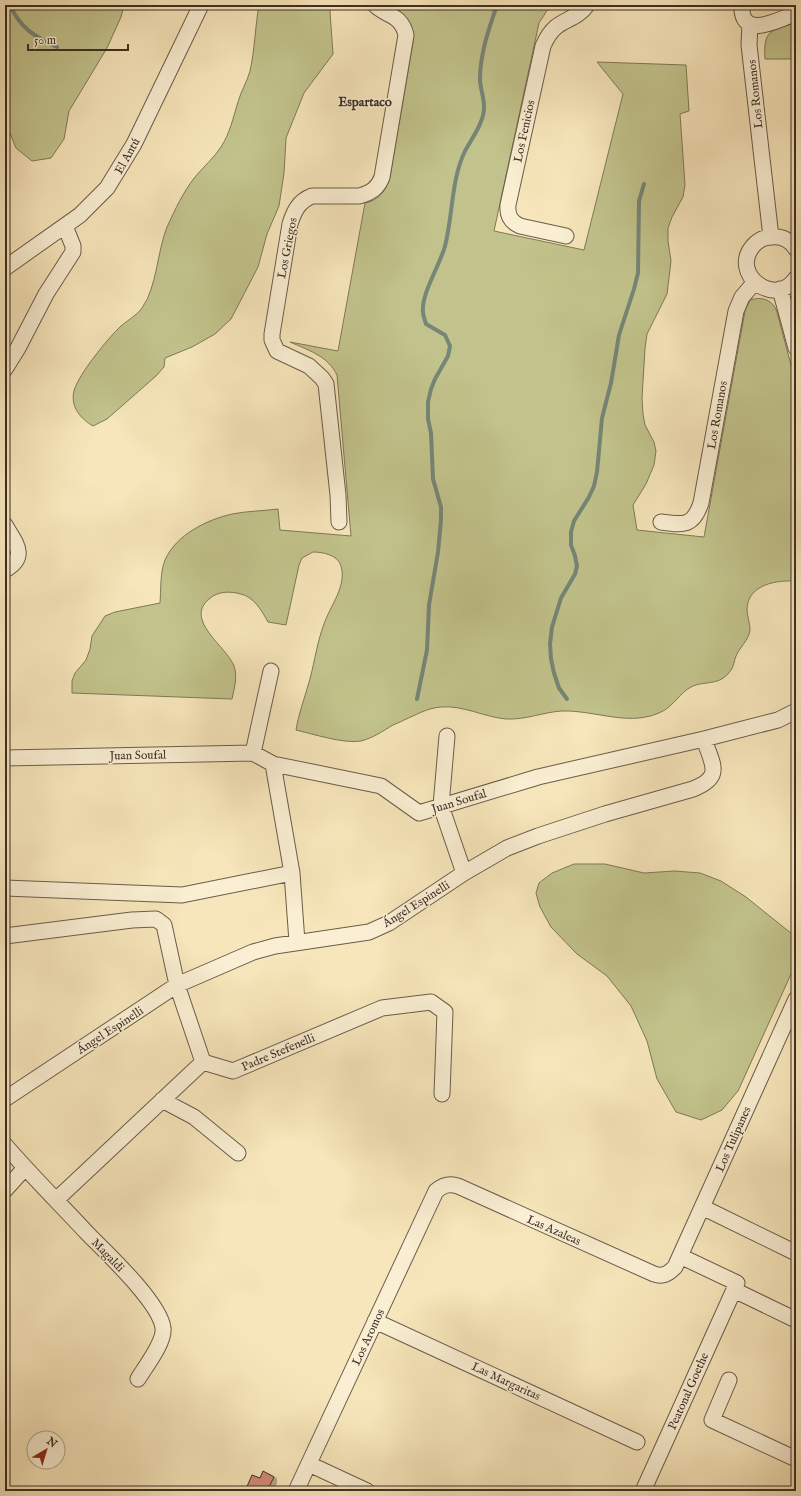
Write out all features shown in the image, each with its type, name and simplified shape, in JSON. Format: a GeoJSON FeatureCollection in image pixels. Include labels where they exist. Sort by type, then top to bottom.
{"type":"FeatureCollection","features":[{"type":"Feature","properties":{"kind":"street","name":"El Antú"},"geometry":{"type":"LineString","coordinates":[[7,264],[65,226],[89,207],[107,188],[134,144],[201,5]]}},
{"type":"Feature","properties":{"kind":"street","name":"Los Griegos"},"geometry":{"type":"LineString","coordinates":[[339,522],[338,495],[326,384],[322,378],[309,366],[277,351],[272,340],[272,334],[290,224],[296,209],[306,199],[312,196],[359,196],[372,192],[382,177],[406,35],[404,27],[399,20],[375,5]]}},
{"type":"Feature","properties":{"kind":"street","name":"Los Fenicios"},"geometry":{"type":"LineString","coordinates":[[566,236],[515,224],[508,215],[508,205],[543,46],[556,26],[580,13],[587,5]]}},
{"type":"Feature","properties":{"kind":"street","name":"Los Romanos"},"geometry":{"type":"LineString","coordinates":[[742,5],[745,20],[750,24],[749,45],[771,236]]}},
{"type":"Feature","properties":{"kind":"street"},"geometry":{"type":"LineString","coordinates":[[750,24],[760,26],[796,13]]}},
{"type":"Feature","properties":{"kind":"street"},"geometry":{"type":"LineString","coordinates":[[5,369],[18,348],[46,294],[73,252],[73,246],[65,226]]}},
{"type":"Feature","properties":{"kind":"street"},"geometry":{"type":"LineString","coordinates":[[796,249],[788,240],[771,236],[762,239],[755,244],[750,250],[747,258],[750,276],[755,282],[766,289],[780,289],[788,286],[796,278]]}},
{"type":"Feature","properties":{"kind":"street","name":"Los Romanos"},"geometry":{"type":"LineString","coordinates":[[661,522],[678,525],[685,524],[695,517],[698,512],[736,311],[742,297],[755,282]]}},
{"type":"Feature","properties":{"kind":"street"},"geometry":{"type":"LineString","coordinates":[[780,289],[796,348]]}},
{"type":"Feature","properties":{"kind":"street"},"geometry":{"type":"LineString","coordinates":[[5,525],[16,543],[19,553],[15,563],[5,570]]}},
{"type":"Feature","properties":{"kind":"street"},"geometry":{"type":"LineString","coordinates":[[254,753],[271,672]]}},
{"type":"Feature","properties":{"kind":"street","name":"Juan Soufal"},"geometry":{"type":"LineString","coordinates":[[5,758],[254,753],[273,764],[381,786],[419,813],[538,777],[704,739],[778,720],[796,711]]}},
{"type":"Feature","properties":{"kind":"street"},"geometry":{"type":"LineString","coordinates":[[447,736],[441,806],[464,873]]}},
{"type":"Feature","properties":{"kind":"street","name":"Ángel Espinelli"},"geometry":{"type":"LineString","coordinates":[[5,1099],[177,985],[253,952],[297,942],[369,932],[390,923],[464,873],[507,848],[605,814],[704,785],[711,779],[714,771],[704,739]]}},
{"type":"Feature","properties":{"kind":"street"},"geometry":{"type":"LineString","coordinates":[[273,764],[292,873],[297,942]]}},
{"type":"Feature","properties":{"kind":"street"},"geometry":{"type":"LineString","coordinates":[[5,888],[182,895],[292,873]]}},
{"type":"Feature","properties":{"kind":"street"},"geometry":{"type":"LineString","coordinates":[[5,936],[132,920],[156,919],[164,925],[177,985],[203,1062],[56,1200]]}},
{"type":"Feature","properties":{"kind":"street","name":"Los Tulipanes"},"geometry":{"type":"LineString","coordinates":[[666,1275],[675,1267],[796,999]]}},
{"type":"Feature","properties":{"kind":"street","name":"Padre Stefenelli"},"geometry":{"type":"LineString","coordinates":[[203,1062],[233,1071],[382,1008],[431,1002],[445,1012],[442,1094]]}},
{"type":"Feature","properties":{"kind":"street"},"geometry":{"type":"LineString","coordinates":[[162,1100],[194,1117],[238,1153]]}},
{"type":"Feature","properties":{"kind":"street","name":"Magaldi"},"geometry":{"type":"LineString","coordinates":[[5,1145],[25,1168],[138,1286],[160,1317],[164,1329],[161,1341],[138,1379]]}},
{"type":"Feature","properties":{"kind":"street"},"geometry":{"type":"LineString","coordinates":[[5,1190],[25,1168]]}},
{"type":"Feature","properties":{"kind":"street","name":"Las Azaleas"},"geometry":{"type":"LineString","coordinates":[[443,1186],[453,1184],[654,1274],[659,1276],[666,1275]]}},
{"type":"Feature","properties":{"kind":"street","name":"Los Aromos"},"geometry":{"type":"LineString","coordinates":[[296,1491],[434,1194],[443,1186]]}},
{"type":"Feature","properties":{"kind":"street"},"geometry":{"type":"LineString","coordinates":[[702,1207],[796,1253]]}},
{"type":"Feature","properties":{"kind":"street"},"geometry":{"type":"LineString","coordinates":[[680,1256],[737,1283],[734,1290],[795,1317]]}},
{"type":"Feature","properties":{"kind":"street","name":"Peatonal Goethe"},"geometry":{"type":"LineString","coordinates":[[643,1491],[734,1290]]}},
{"type":"Feature","properties":{"kind":"street","name":"Las Margaritas"},"geometry":{"type":"LineString","coordinates":[[375,1321],[637,1442]]}},
{"type":"Feature","properties":{"kind":"street"},"geometry":{"type":"LineString","coordinates":[[729,1380],[712,1420],[796,1459]]}},
{"type":"Feature","properties":{"kind":"street"},"geometry":{"type":"LineString","coordinates":[[308,1464],[367,1491]]}},
{"type":"Feature","properties":{"kind":"green space"},"geometry":{"type":"Polygon","coordinates":[[[5,5],[124,5],[121,17],[107,48],[69,111],[64,139],[51,158],[32,161],[16,148],[8,128],[5,125],[5,5]]]}},
{"type":"Feature","properties":{"kind":"green space"},"geometry":{"type":"Polygon","coordinates":[[[259,5],[331,5],[330,12],[333,54],[304,93],[286,138],[284,173],[279,206],[267,234],[258,267],[231,319],[215,334],[192,347],[165,358],[164,367],[156,376],[107,419],[93,426],[84,420],[75,407],[73,397],[74,391],[81,376],[94,357],[121,326],[142,308],[147,300],[154,280],[167,227],[176,208],[198,173],[212,159],[227,136],[239,98],[250,71],[259,5]]]}},
{"type":"Feature","properties":{"kind":"green space"},"geometry":{"type":"Polygon","coordinates":[[[391,5],[555,5],[548,9],[539,23],[494,231],[584,250],[623,94],[597,62],[686,65],[689,111],[680,114],[685,185],[683,197],[668,228],[671,261],[667,294],[647,334],[645,348],[642,398],[643,414],[645,425],[654,442],[656,451],[654,465],[646,484],[633,505],[637,530],[704,537],[745,311],[750,300],[759,298],[763,299],[773,304],[777,312],[796,384],[796,581],[780,581],[765,585],[752,594],[747,609],[750,627],[749,634],[746,641],[737,653],[732,668],[727,675],[717,681],[691,687],[670,706],[651,716],[626,718],[575,711],[562,711],[506,719],[465,709],[441,707],[422,712],[361,741],[354,742],[337,740],[296,730],[321,632],[342,581],[341,566],[337,559],[330,555],[317,552],[313,552],[302,558],[299,565],[286,625],[268,622],[254,601],[237,593],[224,592],[216,594],[209,599],[203,607],[201,616],[204,624],[209,633],[230,658],[234,666],[236,679],[232,699],[72,693],[72,681],[75,673],[86,660],[90,649],[92,636],[105,616],[115,612],[160,603],[161,575],[165,560],[176,543],[193,530],[212,520],[232,514],[278,509],[280,530],[351,536],[337,375],[333,368],[323,358],[290,342],[338,351],[365,203],[374,200],[384,191],[390,177],[413,42],[411,25],[401,12],[391,5]]]}},
{"type":"Feature","properties":{"kind":"green space"},"geometry":{"type":"Polygon","coordinates":[[[796,23],[796,59],[765,59],[765,42],[770,33],[796,23]]]}},
{"type":"Feature","properties":{"kind":"green space"},"geometry":{"type":"Polygon","coordinates":[[[574,864],[605,864],[644,873],[675,871],[700,873],[721,881],[746,897],[792,934],[796,940],[796,963],[738,1091],[722,1110],[701,1120],[676,1112],[657,1079],[647,1041],[631,1006],[607,976],[577,954],[551,927],[540,907],[536,893],[539,883],[552,873],[574,864]]]}},
{"type":"Feature","properties":{"kind":"building"},"geometry":{"type":"Polygon","coordinates":[[[263,1471],[274,1477],[267,1491],[245,1491],[252,1475],[260,1478],[263,1471]]]}},
{"type":"Feature","properties":{"kind":"waterway"},"geometry":{"type":"LineString","coordinates":[[10,5],[23,26],[35,35],[57,47]]}},
{"type":"Feature","properties":{"kind":"waterway"},"geometry":{"type":"LineString","coordinates":[[417,699],[427,650],[429,605],[438,552],[441,520],[441,507],[433,479],[428,402],[431,389],[448,356],[450,346],[445,335],[426,324],[423,314],[423,305],[428,288],[443,254],[448,234],[460,162],[478,129],[484,112],[480,70],[483,51],[497,5]]}},
{"type":"Feature","properties":{"kind":"waterway"},"geometry":{"type":"LineString","coordinates":[[567,699],[559,688],[551,659],[550,644],[552,627],[561,598],[575,574],[577,566],[571,545],[571,532],[574,521],[589,497],[594,486],[597,472],[602,418],[611,383],[619,335],[638,273],[639,201],[644,184]]}},
{"type":"Feature","properties":{"kind":"district","name":"Espartaco"},"geometry":{"type":"Point","coordinates":[365,101]}}]}
